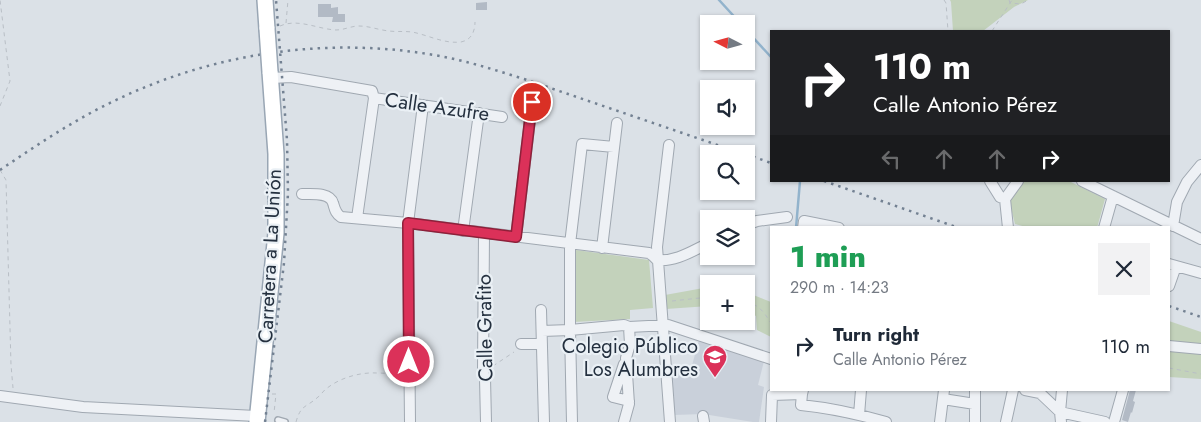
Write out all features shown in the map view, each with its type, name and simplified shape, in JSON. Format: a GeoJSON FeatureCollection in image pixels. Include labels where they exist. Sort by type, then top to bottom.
{"type":"FeatureCollection","features":[{"type":"Feature","properties":{"kind":"main road","name":"Carretera a La Unión"},"geometry":{"type":"LineString","coordinates":[[257,419],[276,232],[276,170],[265,0]]}},
{"type":"Feature","properties":{"kind":"street"},"geometry":{"type":"LineString","coordinates":[[271,75],[369,90],[372,91],[374,98]]}},
{"type":"Feature","properties":{"kind":"street","name":"Calle Azufre"},"geometry":{"type":"LineString","coordinates":[[357,218],[374,98],[502,117]]}},
{"type":"Feature","properties":{"kind":"street"},"geometry":{"type":"LineString","coordinates":[[516,237],[532,102]]}},
{"type":"Feature","properties":{"kind":"street"},"geometry":{"type":"LineString","coordinates":[[410,422],[408,223],[423,105]]}},
{"type":"Feature","properties":{"kind":"street"},"geometry":{"type":"LineString","coordinates":[[463,230],[479,113]]}},
{"type":"Feature","properties":{"kind":"street"},"geometry":{"type":"LineString","coordinates":[[602,248],[617,123]]}},
{"type":"Feature","properties":{"kind":"street"},"geometry":{"type":"LineString","coordinates":[[572,422],[570,244],[582,144],[614,147]]}},
{"type":"Feature","properties":{"kind":"street"},"geometry":{"type":"LineString","coordinates":[[669,146],[657,260],[670,422]]}},
{"type":"Feature","properties":{"kind":"street"},"geometry":{"type":"LineString","coordinates":[[1173,226],[1177,202],[1187,182],[1201,165]]}},
{"type":"Feature","properties":{"kind":"street"},"geometry":{"type":"LineString","coordinates":[[991,182],[1000,197],[1005,200]]}},
{"type":"Feature","properties":{"kind":"street"},"geometry":{"type":"LineString","coordinates":[[1008,226],[1005,200],[1017,182]]}},
{"type":"Feature","properties":{"kind":"street"},"geometry":{"type":"LineString","coordinates":[[1084,182],[1201,240]]}},
{"type":"Feature","properties":{"kind":"street"},"geometry":{"type":"LineString","coordinates":[[302,194],[326,195],[330,197],[334,208],[342,217],[408,223],[648,254],[657,260],[676,259],[700,247]]}},
{"type":"Feature","properties":{"kind":"street"},"geometry":{"type":"LineString","coordinates":[[1105,226],[1113,196]]}},
{"type":"Feature","properties":{"kind":"street"},"geometry":{"type":"LineString","coordinates":[[755,222],[787,217]]}},
{"type":"Feature","properties":{"kind":"street"},"geometry":{"type":"LineString","coordinates":[[803,226],[804,221],[829,226]]}},
{"type":"Feature","properties":{"kind":"street","name":"Calle Grafito"},"geometry":{"type":"LineString","coordinates":[[484,233],[483,372],[485,378],[486,422]]}},
{"type":"Feature","properties":{"kind":"street"},"geometry":{"type":"LineString","coordinates":[[1170,279],[1172,265],[1201,273]]}},
{"type":"Feature","properties":{"kind":"street"},"geometry":{"type":"LineString","coordinates":[[541,310],[544,422]]}},
{"type":"Feature","properties":{"kind":"street"},"geometry":{"type":"LineString","coordinates":[[542,331],[662,324],[770,359]]}},
{"type":"Feature","properties":{"kind":"street"},"geometry":{"type":"LineString","coordinates":[[629,327],[630,344],[613,397],[629,401]]}},
{"type":"Feature","properties":{"kind":"street"},"geometry":{"type":"LineString","coordinates":[[519,347],[542,344]]}},
{"type":"Feature","properties":{"kind":"street"},"geometry":{"type":"LineString","coordinates":[[1170,346],[1201,349]]}},
{"type":"Feature","properties":{"kind":"street"},"geometry":{"type":"LineString","coordinates":[[624,422],[629,401],[626,358]]}},
{"type":"Feature","properties":{"kind":"street"},"geometry":{"type":"LineString","coordinates":[[859,415],[861,391]]}},
{"type":"Feature","properties":{"kind":"street"},"geometry":{"type":"LineString","coordinates":[[975,391],[975,422]]}},
{"type":"Feature","properties":{"kind":"street"},"geometry":{"type":"LineString","coordinates":[[1006,422],[1013,391]]}},
{"type":"Feature","properties":{"kind":"street"},"geometry":{"type":"LineString","coordinates":[[1030,391],[1040,393],[1060,417],[1105,422]]}},
{"type":"Feature","properties":{"kind":"street"},"geometry":{"type":"LineString","coordinates":[[1060,417],[1062,391]]}},
{"type":"Feature","properties":{"kind":"street"},"geometry":{"type":"LineString","coordinates":[[1114,422],[1123,391]]}},
{"type":"Feature","properties":{"kind":"street"},"geometry":{"type":"LineString","coordinates":[[771,422],[772,395],[802,392],[801,405],[833,409],[842,417],[859,415],[886,422]]}},
{"type":"Feature","properties":{"kind":"street"},"geometry":{"type":"LineString","coordinates":[[940,422],[944,395],[975,404]]}},
{"type":"Feature","properties":{"kind":"street"},"geometry":{"type":"LineString","coordinates":[[0,396],[82,409],[257,419]]}},
{"type":"Feature","properties":{"kind":"lane"},"geometry":{"type":"LineString","coordinates":[[278,420],[285,422]]}},
{"type":"Feature","properties":{"kind":"path"},"geometry":{"type":"LineString","coordinates":[[0,0],[10,81],[0,106]]}},
{"type":"Feature","properties":{"kind":"path"},"geometry":{"type":"LineString","coordinates":[[286,24],[288,0]]}},
{"type":"Feature","properties":{"kind":"path"},"geometry":{"type":"LineString","coordinates":[[944,0],[946,3],[948,30]]}},
{"type":"Feature","properties":{"kind":"path"},"geometry":{"type":"LineString","coordinates":[[993,30],[1010,1],[1021,4],[1028,0]]}},
{"type":"Feature","properties":{"kind":"path"},"geometry":{"type":"LineString","coordinates":[[267,29],[293,22],[337,30],[362,26],[391,32],[411,32],[445,41],[461,42],[474,33],[475,22]]}},
{"type":"Feature","properties":{"kind":"path"},"geometry":{"type":"LineString","coordinates":[[0,170],[6,180],[13,398]]}},
{"type":"Feature","properties":{"kind":"path"},"geometry":{"type":"LineString","coordinates":[[661,301],[700,298]]}},
{"type":"Feature","properties":{"kind":"path"},"geometry":{"type":"LineString","coordinates":[[755,304],[770,322]]}},
{"type":"Feature","properties":{"kind":"path"},"geometry":{"type":"LineString","coordinates":[[494,365],[519,347]]}},
{"type":"Feature","properties":{"kind":"path"},"geometry":{"type":"LineString","coordinates":[[1170,368],[1201,374]]}},
{"type":"Feature","properties":{"kind":"path"},"geometry":{"type":"LineString","coordinates":[[296,422],[302,408],[340,380],[358,374],[375,372],[402,374]]}},
{"type":"Feature","properties":{"kind":"path"},"geometry":{"type":"LineString","coordinates":[[272,394],[276,394],[273,418],[278,420]]}},
{"type":"Feature","properties":{"kind":"shaded area","name":"Colegio Público Los Alumbres"},"geometry":{"type":"Polygon","coordinates":[[[699,340],[764,361],[758,385],[764,387],[759,422],[703,414],[674,415],[670,364],[691,369],[699,340]]]}},
{"type":"Feature","properties":{"kind":"green space"},"geometry":{"type":"Polygon","coordinates":[[[950,0],[1028,0],[1014,7],[984,30],[953,30],[950,0]]]}},
{"type":"Feature","properties":{"kind":"green space"},"geometry":{"type":"Polygon","coordinates":[[[1021,182],[1071,182],[1105,199],[1098,226],[1022,226],[1015,224],[1009,200],[1021,182]]]}},
{"type":"Feature","properties":{"kind":"green space"},"geometry":{"type":"Polygon","coordinates":[[[576,250],[649,260],[653,308],[630,310],[630,319],[574,322],[576,250]]]}},
{"type":"Feature","properties":{"kind":"green space"},"geometry":{"type":"Polygon","coordinates":[[[700,289],[700,307],[666,309],[665,295],[700,289]]]}},
{"type":"Feature","properties":{"kind":"green space"},"geometry":{"type":"Polygon","coordinates":[[[755,296],[770,302],[770,336],[757,330],[755,296]]]}},
{"type":"Feature","properties":{"kind":"green space"},"geometry":{"type":"Polygon","coordinates":[[[1170,321],[1201,332],[1201,379],[1170,377],[1170,321]]]}},
{"type":"Feature","properties":{"kind":"building"},"geometry":{"type":"Polygon","coordinates":[[[487,2],[487,10],[476,10],[476,3],[487,2]]]}},
{"type":"Feature","properties":{"kind":"building"},"geometry":{"type":"Polygon","coordinates":[[[318,4],[331,4],[331,8],[338,7],[338,14],[345,14],[345,22],[332,22],[333,17],[318,17],[318,4]]]}},
{"type":"Feature","properties":{"kind":"building"},"geometry":{"type":"Polygon","coordinates":[[[1130,391],[1136,391],[1133,401],[1135,402],[1128,422],[1122,420],[1130,391]]]}},
{"type":"Feature","properties":{"kind":"waterway"},"geometry":{"type":"LineString","coordinates":[[719,0],[733,15]]}},
{"type":"Feature","properties":{"kind":"waterway"},"geometry":{"type":"LineString","coordinates":[[755,40],[770,56]]}},
{"type":"Feature","properties":{"kind":"waterway"},"geometry":{"type":"LineString","coordinates":[[796,226],[800,182]]}},
{"type":"Feature","properties":{"kind":"railway"},"geometry":{"type":"LineString","coordinates":[[265,422],[284,263],[288,193],[287,140],[276,0]]}},
{"type":"Feature","properties":{"kind":"railway"},"geometry":{"type":"LineString","coordinates":[[0,170],[85,116],[151,85],[189,71],[228,61],[307,49],[388,49],[452,59],[524,79],[718,145]]}},
{"type":"Feature","properties":{"kind":"railway"},"geometry":{"type":"LineString","coordinates":[[755,157],[770,163]]}},
{"type":"Feature","properties":{"kind":"railway"},"geometry":{"type":"LineString","coordinates":[[827,182],[953,226]]}},
{"type":"Feature","properties":{"kind":"railway"},"geometry":{"type":"LineString","coordinates":[[1170,306],[1201,317]]}},
{"type":"Feature","properties":{"kind":"place","name":"Colegio Público Los Alumbres"},"geometry":{"type":"Point","coordinates":[715,378]}},
{"type":"Feature","properties":{"kind":"route"},"geometry":{"type":"LineString","coordinates":[[409,362],[408,223],[516,237],[532,102]]}}]}
